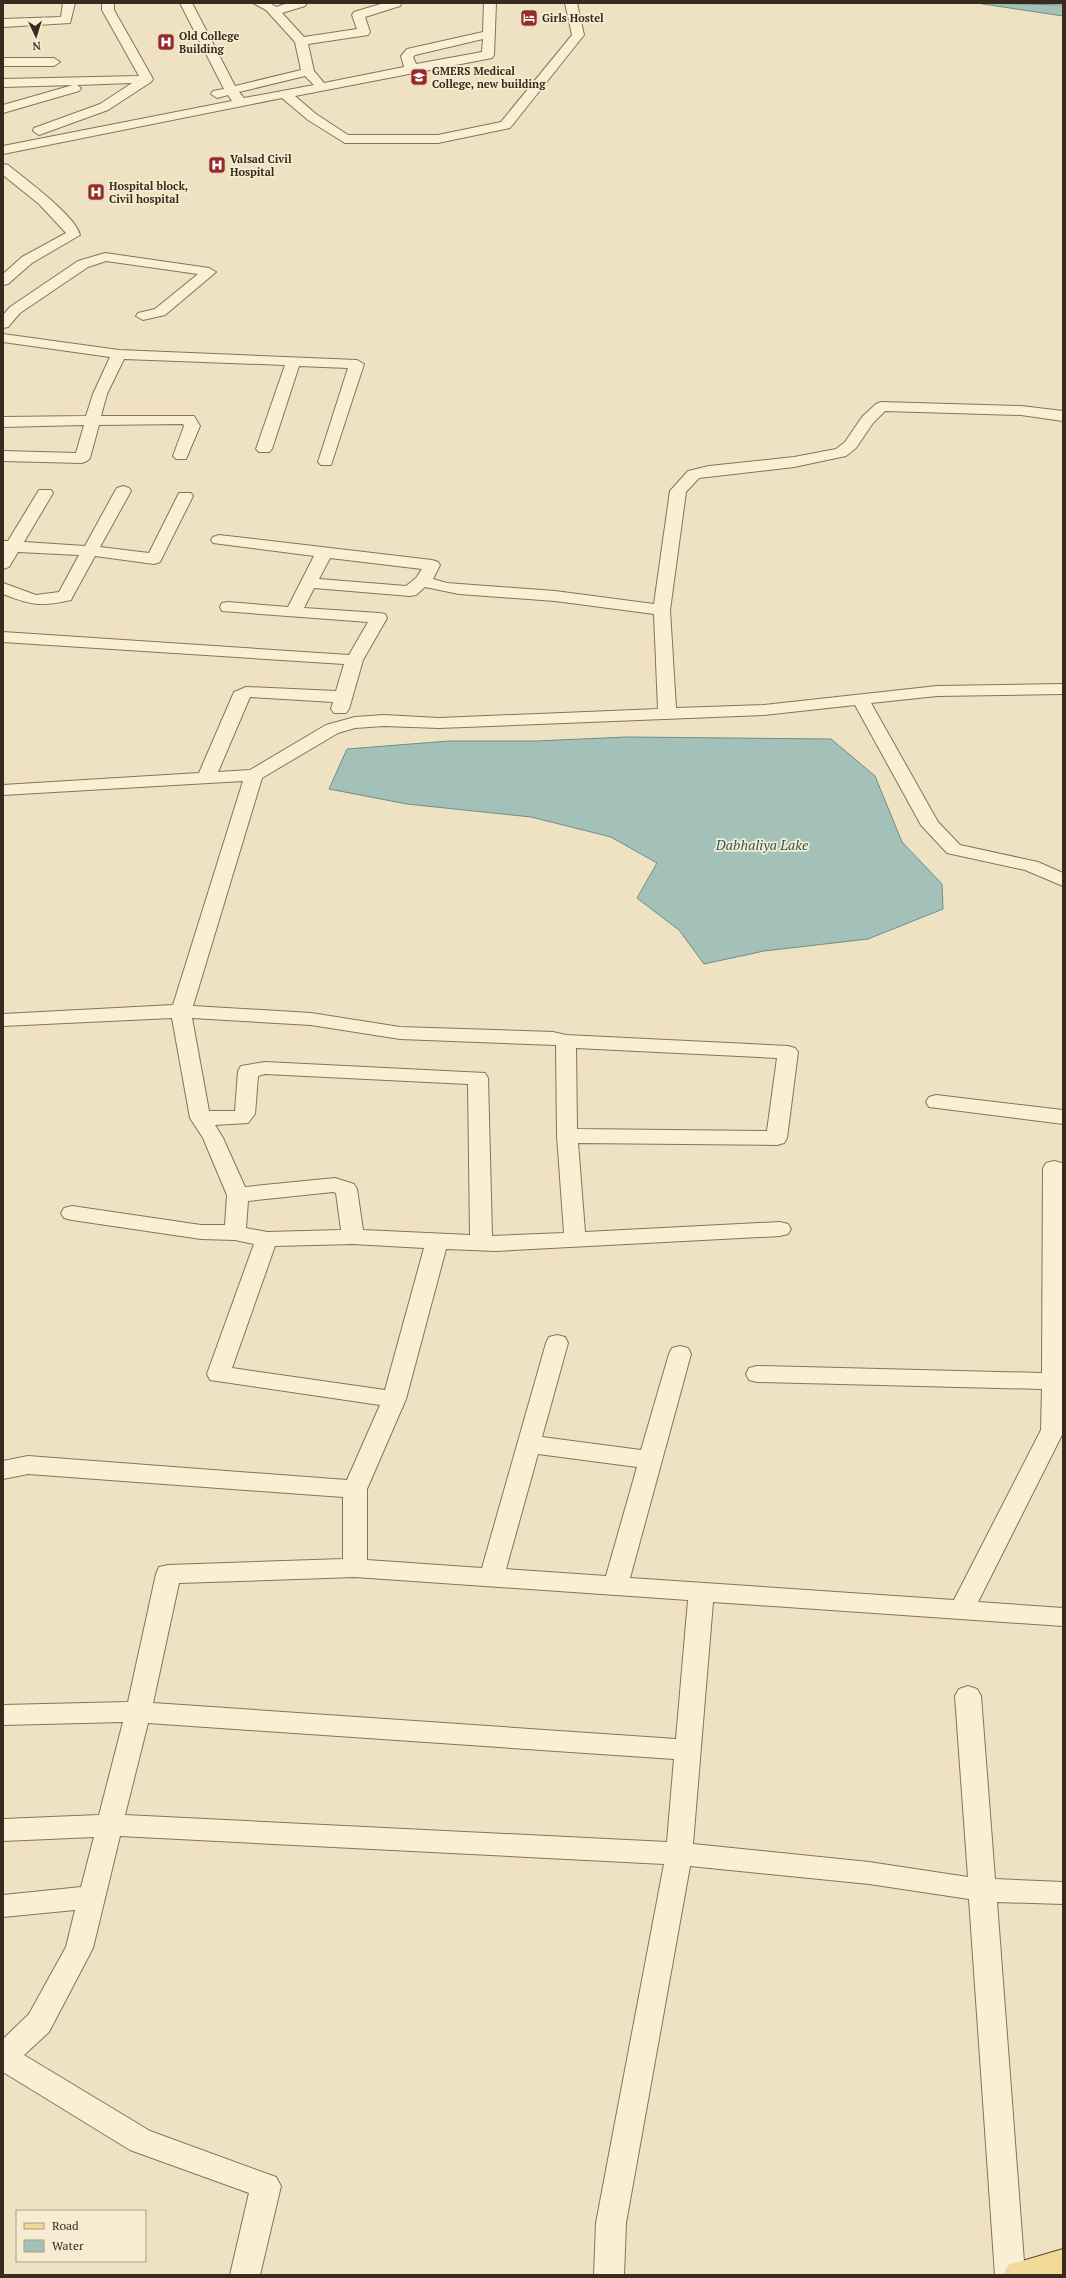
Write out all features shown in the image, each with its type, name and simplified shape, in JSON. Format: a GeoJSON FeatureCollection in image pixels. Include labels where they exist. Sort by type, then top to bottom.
{"type":"FeatureCollection","features":[{"type":"Feature","properties":{"kind":"main road"},"geometry":{"type":"LineString","coordinates":[[1019,2275],[1063,2264]]}},
{"type":"Feature","properties":{"kind":"street"},"geometry":{"type":"LineString","coordinates":[[3,23],[66,20],[69,3]]}},
{"type":"Feature","properties":{"kind":"street"},"geometry":{"type":"LineString","coordinates":[[108,3],[108,10],[147,79]]}},
{"type":"Feature","properties":{"kind":"street"},"geometry":{"type":"LineString","coordinates":[[186,3],[231,90],[239,102]]}},
{"type":"Feature","properties":{"kind":"street"},"geometry":{"type":"LineString","coordinates":[[259,3],[270,7],[301,41],[308,72],[323,88]]}},
{"type":"Feature","properties":{"kind":"street"},"geometry":{"type":"LineString","coordinates":[[274,11],[301,3]]}},
{"type":"Feature","properties":{"kind":"street"},"geometry":{"type":"LineString","coordinates":[[301,41],[364,32],[358,15],[396,3]]}},
{"type":"Feature","properties":{"kind":"street"},"geometry":{"type":"LineString","coordinates":[[3,150],[239,102],[323,88],[488,54],[490,3]]}},
{"type":"Feature","properties":{"kind":"street"},"geometry":{"type":"LineString","coordinates":[[286,95],[312,117],[345,139],[438,140],[505,125],[578,34],[571,3]]}},
{"type":"Feature","properties":{"kind":"street"},"geometry":{"type":"LineString","coordinates":[[411,69],[407,56],[411,52],[489,34]]}},
{"type":"Feature","properties":{"kind":"street"},"geometry":{"type":"LineString","coordinates":[[3,62],[54,62]]}},
{"type":"Feature","properties":{"kind":"street"},"geometry":{"type":"LineString","coordinates":[[82,134],[85,128],[198,98],[308,72]]}},
{"type":"Feature","properties":{"kind":"street"},"geometry":{"type":"LineString","coordinates":[[3,83],[147,79]]}},
{"type":"Feature","properties":{"kind":"street"},"geometry":{"type":"LineString","coordinates":[[10,136],[45,130],[104,107],[147,79]]}},
{"type":"Feature","properties":{"kind":"street"},"geometry":{"type":"LineString","coordinates":[[3,109],[75,88],[82,81]]}},
{"type":"Feature","properties":{"kind":"street"},"geometry":{"type":"LineString","coordinates":[[3,168],[44,200],[72,230],[73,235],[27,260],[3,281]]}},
{"type":"Feature","properties":{"kind":"street"},"geometry":{"type":"LineString","coordinates":[[3,185],[21,182]]}},
{"type":"Feature","properties":{"kind":"street"},"geometry":{"type":"LineString","coordinates":[[3,324],[15,310],[83,264],[105,257],[123,258],[209,272],[160,312],[143,316]]}},
{"type":"Feature","properties":{"kind":"street"},"geometry":{"type":"LineString","coordinates":[[3,338],[119,354],[357,364],[326,462]]}},
{"type":"Feature","properties":{"kind":"street"},"geometry":{"type":"LineString","coordinates":[[3,456],[82,458],[100,394],[119,354]]}},
{"type":"Feature","properties":{"kind":"street"},"geometry":{"type":"LineString","coordinates":[[264,449],[293,362]]}},
{"type":"Feature","properties":{"kind":"street"},"geometry":{"type":"LineString","coordinates":[[667,713],[662,610],[678,491],[694,474],[709,470],[794,462],[841,453],[851,445],[867,420],[881,407],[933,406],[1037,412],[1063,416]]}},
{"type":"Feature","properties":{"kind":"street"},"geometry":{"type":"LineString","coordinates":[[3,422],[189,419],[192,426],[181,456]]}},
{"type":"Feature","properties":{"kind":"street"},"geometry":{"type":"LineString","coordinates":[[3,588],[34,600],[65,596],[123,491]]}},
{"type":"Feature","properties":{"kind":"street"},"geometry":{"type":"LineString","coordinates":[[3,564],[8,546],[45,493]]}},
{"type":"Feature","properties":{"kind":"street"},"geometry":{"type":"LineString","coordinates":[[8,546],[91,551],[154,559],[186,496]]}},
{"type":"Feature","properties":{"kind":"street"},"geometry":{"type":"LineString","coordinates":[[219,540],[432,565],[423,581],[388,611],[354,660],[343,697],[340,712],[340,725]]}},
{"type":"Feature","properties":{"kind":"street"},"geometry":{"type":"LineString","coordinates":[[294,612],[324,553]]}},
{"type":"Feature","properties":{"kind":"street"},"geometry":{"type":"LineString","coordinates":[[423,581],[434,586],[465,591],[520,593],[662,610]]}},
{"type":"Feature","properties":{"kind":"street"},"geometry":{"type":"LineString","coordinates":[[308,583],[410,592]]}},
{"type":"Feature","properties":{"kind":"street"},"geometry":{"type":"LineString","coordinates":[[228,607],[294,612],[388,611]]}},
{"type":"Feature","properties":{"kind":"street"},"geometry":{"type":"LineString","coordinates":[[3,637],[354,660]]}},
{"type":"Feature","properties":{"kind":"street"},"geometry":{"type":"LineString","coordinates":[[3,790],[254,775],[340,725],[390,720],[439,723],[764,710],[861,701],[937,691],[1063,689]]}},
{"type":"Feature","properties":{"kind":"street"},"geometry":{"type":"LineString","coordinates":[[206,778],[240,696],[246,692],[343,697]]}},
{"type":"Feature","properties":{"kind":"street"},"geometry":{"type":"LineString","coordinates":[[861,701],[930,825],[954,849],[1031,866],[1063,880]]}},
{"type":"Feature","properties":{"kind":"street"},"geometry":{"type":"LineString","coordinates":[[235,1233],[238,1195],[213,1138],[200,1118],[181,1012],[254,775]]}},
{"type":"Feature","properties":{"kind":"street"},"geometry":{"type":"LineString","coordinates":[[3,1020],[181,1012],[311,1019],[400,1032],[553,1038],[566,1041],[788,1052],[776,1138],[567,1136]]}},
{"type":"Feature","properties":{"kind":"street"},"geometry":{"type":"LineString","coordinates":[[566,1041],[567,1136],[575,1240]]}},
{"type":"Feature","properties":{"kind":"street"},"geometry":{"type":"LineString","coordinates":[[200,1118],[241,1118],[245,1114],[248,1071],[265,1068],[478,1078],[481,1243]]}},
{"type":"Feature","properties":{"kind":"street"},"geometry":{"type":"LineString","coordinates":[[936,1102],[1063,1117]]}},
{"type":"Feature","properties":{"kind":"street"},"geometry":{"type":"LineString","coordinates":[[961,1611],[1053,1430],[1058,1311],[1059,1238],[1054,1168]]}},
{"type":"Feature","properties":{"kind":"street"},"geometry":{"type":"LineString","coordinates":[[238,1195],[335,1185],[346,1189],[352,1237]]}},
{"type":"Feature","properties":{"kind":"street"},"geometry":{"type":"LineString","coordinates":[[72,1213],[201,1232],[235,1233],[267,1239],[352,1237],[481,1243],[575,1240],[780,1228]]}},
{"type":"Feature","properties":{"kind":"street"},"geometry":{"type":"LineString","coordinates":[[267,1239],[218,1374],[394,1399]]}},
{"type":"Feature","properties":{"kind":"street"},"geometry":{"type":"LineString","coordinates":[[355,1568],[355,1489],[394,1399],[437,1241]]}},
{"type":"Feature","properties":{"kind":"street"},"geometry":{"type":"LineString","coordinates":[[491,1578],[557,1343]]}},
{"type":"Feature","properties":{"kind":"street"},"geometry":{"type":"LineString","coordinates":[[615,1586],[680,1354]]}},
{"type":"Feature","properties":{"kind":"street"},"geometry":{"type":"LineString","coordinates":[[757,1374],[1054,1382]]}},
{"type":"Feature","properties":{"kind":"street"},"geometry":{"type":"LineString","coordinates":[[529,1444],[650,1460]]}},
{"type":"Feature","properties":{"kind":"street"},"geometry":{"type":"LineString","coordinates":[[3,1470],[28,1466],[355,1489]]}},
{"type":"Feature","properties":{"kind":"street"},"geometry":{"type":"LineString","coordinates":[[245,2275],[266,2186],[140,2141],[3,2057],[39,2023],[79,1948],[138,1712],[168,1574],[355,1568],[961,1611],[1063,1616]]}},
{"type":"Feature","properties":{"kind":"street"},"geometry":{"type":"LineString","coordinates":[[609,2275],[611,2223],[679,1854],[701,1593]]}},
{"type":"Feature","properties":{"kind":"street"},"geometry":{"type":"LineString","coordinates":[[968,1696],[1010,2275]]}},
{"type":"Feature","properties":{"kind":"street"},"geometry":{"type":"LineString","coordinates":[[3,1715],[138,1712],[688,1750]]}},
{"type":"Feature","properties":{"kind":"street"},"geometry":{"type":"LineString","coordinates":[[3,1830],[110,1825],[679,1854],[869,1873],[982,1890],[1063,1893]]}},
{"type":"Feature","properties":{"kind":"street"},"geometry":{"type":"LineString","coordinates":[[3,1906],[92,1897]]}},
{"type":"Feature","properties":{"kind":"water"},"geometry":{"type":"Polygon","coordinates":[[[977,3],[1063,5],[1063,16],[983,4],[977,3]]]}},
{"type":"Feature","properties":{"kind":"water","name":"Dabhaliya Lake"},"geometry":{"type":"Polygon","coordinates":[[[626,737],[831,739],[875,776],[902,842],[942,884],[943,909],[868,939],[764,951],[704,964],[679,930],[637,898],[657,863],[611,837],[531,817],[407,804],[329,789],[347,749],[449,741],[536,741],[626,737]]]}},
{"type":"Feature","properties":{"kind":"place","name":"Girls Hostel"},"geometry":{"type":"Point","coordinates":[529,18]}},
{"type":"Feature","properties":{"kind":"place","name":"Old College Building"},"geometry":{"type":"Point","coordinates":[166,42]}},
{"type":"Feature","properties":{"kind":"place","name":"GMERS Medical College, new building"},"geometry":{"type":"Point","coordinates":[419,77]}},
{"type":"Feature","properties":{"kind":"place","name":"Valsad Civil Hospital"},"geometry":{"type":"Point","coordinates":[217,165]}},
{"type":"Feature","properties":{"kind":"place","name":"Hospital block, Civil hospital"},"geometry":{"type":"Point","coordinates":[96,192]}}]}
